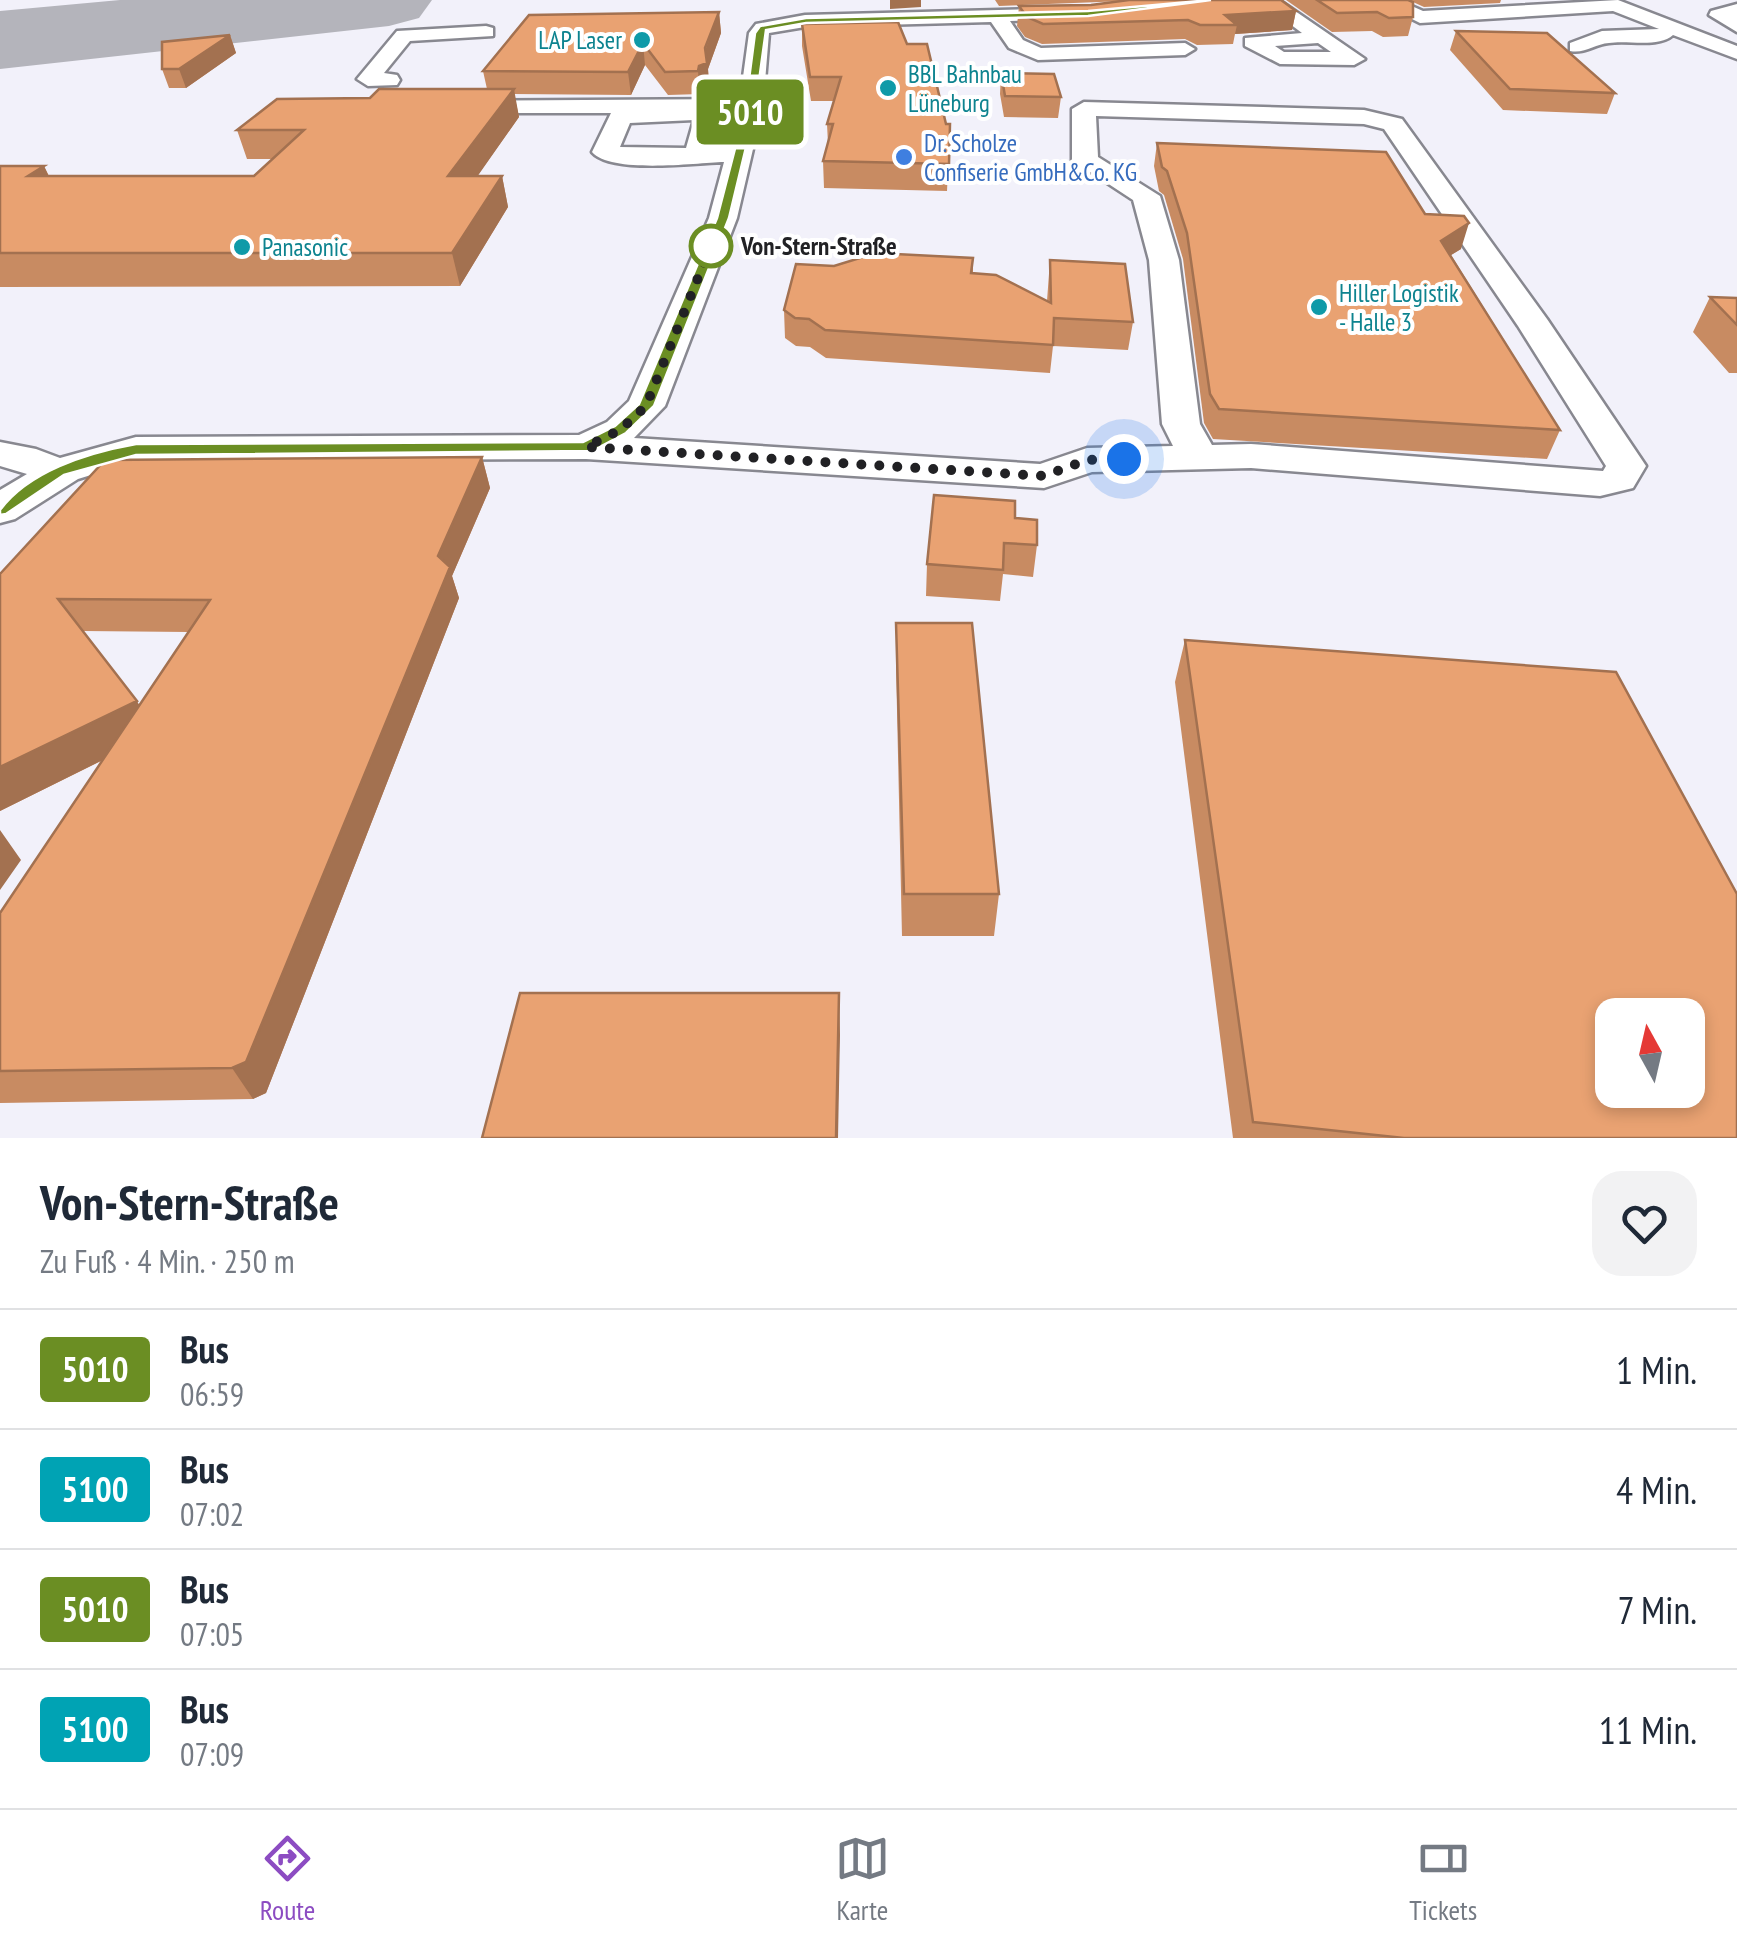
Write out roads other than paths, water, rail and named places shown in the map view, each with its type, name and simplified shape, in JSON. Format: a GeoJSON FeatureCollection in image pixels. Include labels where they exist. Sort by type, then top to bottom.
{"type":"FeatureCollection","features":[{"type":"Feature","properties":{"kind":"street"},"geometry":{"type":"LineString","coordinates":[[1267,0],[1324,37]]}},
{"type":"Feature","properties":{"kind":"street"},"geometry":{"type":"LineString","coordinates":[[1302,0],[1346,28]]}},
{"type":"Feature","properties":{"kind":"street"},"geometry":{"type":"LineString","coordinates":[[1383,0],[1420,16],[1608,2],[1737,53]]}},
{"type":"Feature","properties":{"kind":"street"},"geometry":{"type":"LineString","coordinates":[[1506,0],[1530,10]]}},
{"type":"Feature","properties":{"kind":"street"},"geometry":{"type":"LineString","coordinates":[[586,447],[620,430],[646,406],[723,218],[751,106],[759,33],[763,28],[881,10],[1033,16],[1098,6]]}},
{"type":"Feature","properties":{"kind":"street"},"geometry":{"type":"LineString","coordinates":[[1737,10],[1718,15],[1737,29]]}},
{"type":"Feature","properties":{"kind":"street"},"geometry":{"type":"LineString","coordinates":[[998,16],[1016,44],[1038,54],[1186,49],[1213,52]]}},
{"type":"Feature","properties":{"kind":"street"},"geometry":{"type":"LineString","coordinates":[[1152,22],[1186,49]]}},
{"type":"Feature","properties":{"kind":"street"},"geometry":{"type":"LineString","coordinates":[[1577,47],[1611,36],[1737,29]]}},
{"type":"Feature","properties":{"kind":"street"},"geometry":{"type":"LineString","coordinates":[[370,102],[395,73],[368,79],[404,35],[486,32]]}},
{"type":"Feature","properties":{"kind":"street"},"geometry":{"type":"LineString","coordinates":[[432,106],[751,106]]}},
{"type":"Feature","properties":{"kind":"street"},"geometry":{"type":"LineString","coordinates":[[0,510],[58,472],[106,454],[171,447],[586,447],[1044,476],[1087,460],[1251,456],[1600,484],[1619,478],[1626,466],[1535,326],[1393,124],[1364,116],[1084,109],[1085,160],[1146,196],[1164,260],[1181,424],[1199,457]]}},
{"type":"Feature","properties":{"kind":"street"},"geometry":{"type":"LineString","coordinates":[[651,154],[664,114]]}},
{"type":"Feature","properties":{"kind":"street"},"geometry":{"type":"LineString","coordinates":[[697,154],[707,116],[621,116],[605,152],[651,154],[697,154],[740,154]]}},
{"type":"Feature","properties":{"kind":"street"},"geometry":{"type":"LineString","coordinates":[[0,454],[22,457],[58,472]]}},
{"type":"Feature","properties":{"kind":"place","name":"LAP Laser"},"geometry":{"type":"Point","coordinates":[642,40]}},
{"type":"Feature","properties":{"kind":"place","name":"BBL Bahnbau Lüneburg"},"geometry":{"type":"Point","coordinates":[888,88]}},
{"type":"Feature","properties":{"kind":"place","name":"Dr. Scholze Confiserie GmbH&Co. KG"},"geometry":{"type":"Point","coordinates":[904,157]}},
{"type":"Feature","properties":{"kind":"place","name":"Von-Stern-Straße"},"geometry":{"type":"Point","coordinates":[711,246]}},
{"type":"Feature","properties":{"kind":"place","name":"Panasonic"},"geometry":{"type":"Point","coordinates":[242,247]}},
{"type":"Feature","properties":{"kind":"place","name":"Hiller Logistik - Halle 3"},"geometry":{"type":"Point","coordinates":[1319,307]}}]}
